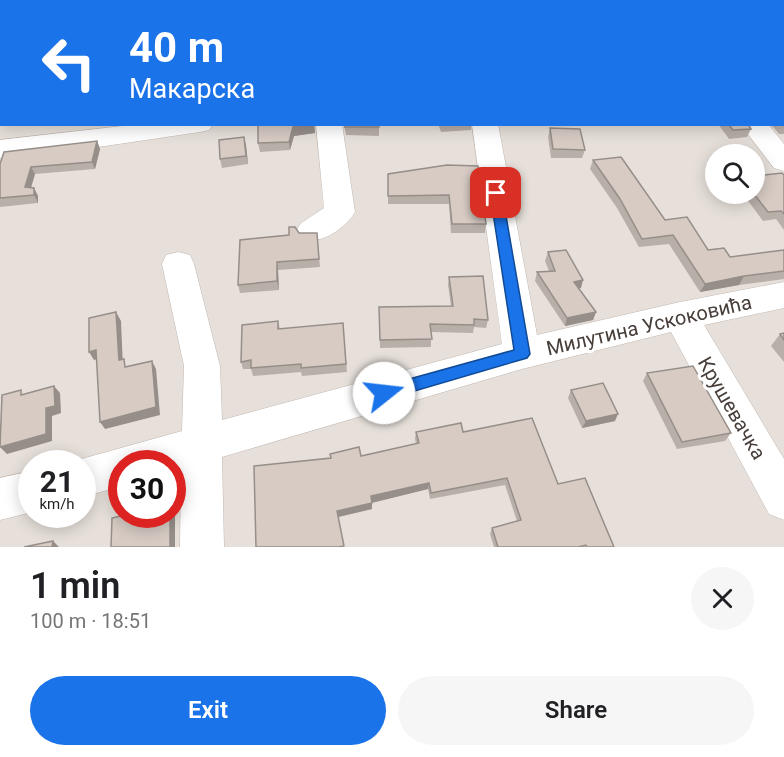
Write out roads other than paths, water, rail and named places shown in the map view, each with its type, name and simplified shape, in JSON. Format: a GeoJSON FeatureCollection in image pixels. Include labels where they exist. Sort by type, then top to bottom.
{"type":"FeatureCollection","features":[{"type":"Feature","properties":{"kind":"street"},"geometry":{"type":"LineString","coordinates":[[0,149],[105,138],[186,126]]}},
{"type":"Feature","properties":{"kind":"street"},"geometry":{"type":"LineString","coordinates":[[312,231],[340,212],[329,126]]}},
{"type":"Feature","properties":{"kind":"street"},"geometry":{"type":"LineString","coordinates":[[485,126],[522,354]]}},
{"type":"Feature","properties":{"kind":"street"},"geometry":{"type":"LineString","coordinates":[[755,126],[784,162]]}},
{"type":"Feature","properties":{"kind":"street"},"geometry":{"type":"LineString","coordinates":[[178,264],[202,366],[202,547]]}},
{"type":"Feature","properties":{"kind":"street","name":"Милутина Ускоковића"},"geometry":{"type":"LineString","coordinates":[[183,450],[522,354],[680,316],[784,295]]}},
{"type":"Feature","properties":{"kind":"street","name":"Крушевачка"},"geometry":{"type":"LineString","coordinates":[[680,316],[784,499]]}},
{"type":"Feature","properties":{"kind":"street"},"geometry":{"type":"LineString","coordinates":[[0,499],[18,494]]}}]}
